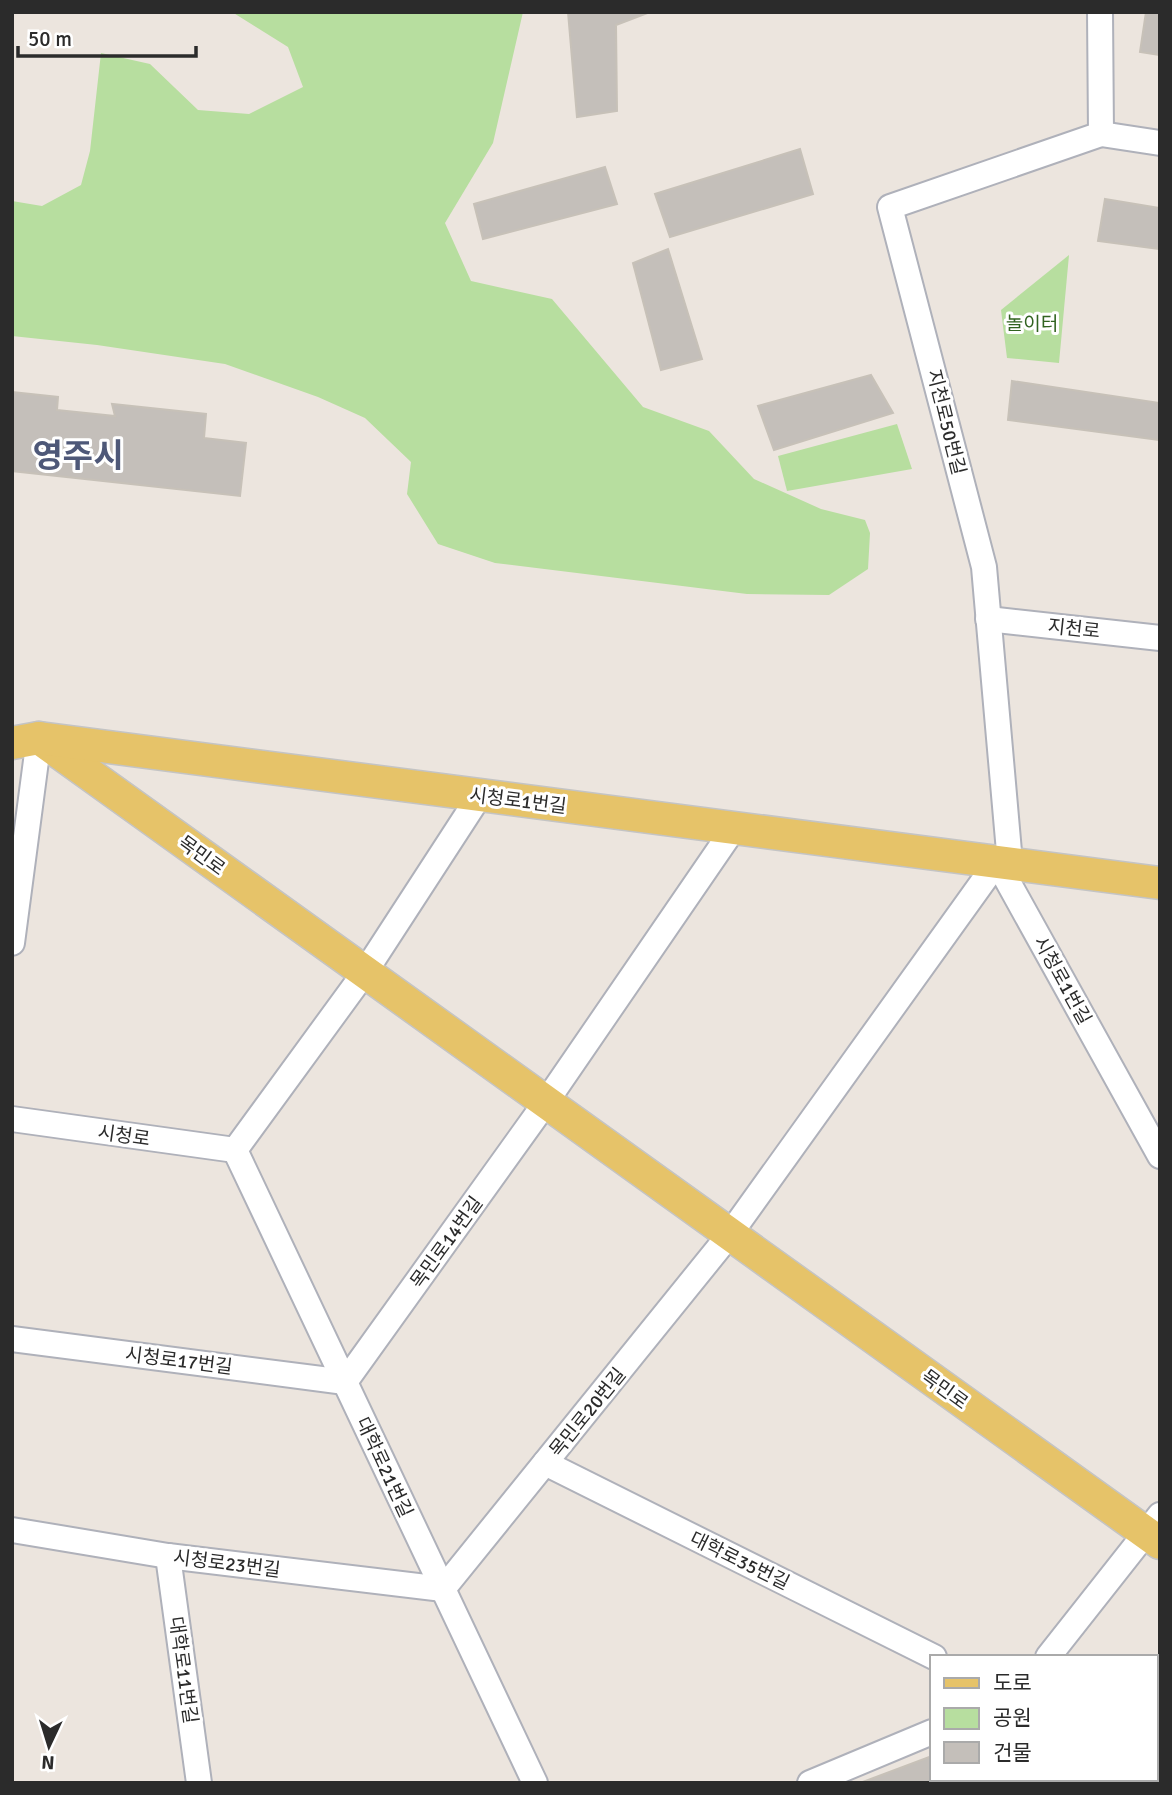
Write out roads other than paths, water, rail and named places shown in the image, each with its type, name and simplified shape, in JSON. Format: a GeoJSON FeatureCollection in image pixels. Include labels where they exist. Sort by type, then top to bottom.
{"type":"FeatureCollection","features":[{"type":"Feature","properties":{"kind":"main road","name":"시청로1번길"},"geometry":{"type":"LineString","coordinates":[[25,740],[480,795],[1160,883]]}},
{"type":"Feature","properties":{"kind":"main road","name":"목민로"},"geometry":{"type":"LineString","coordinates":[[25,740],[365,972],[730,1234],[1155,1531]]}},
{"type":"Feature","properties":{"kind":"street"},"geometry":{"type":"LineString","coordinates":[[1100,12],[1101,134]]}},
{"type":"Feature","properties":{"kind":"street","name":"지천로50번길"},"geometry":{"type":"LineString","coordinates":[[1003,862],[984,567],[890,207],[1101,134],[1160,143]]}},
{"type":"Feature","properties":{"kind":"street","name":"지천로"},"geometry":{"type":"LineString","coordinates":[[988,619],[1160,638]]}},
{"type":"Feature","properties":{"kind":"street"},"geometry":{"type":"LineString","coordinates":[[12,943],[25,740]]}},
{"type":"Feature","properties":{"kind":"street"},"geometry":{"type":"LineString","coordinates":[[235,1150],[365,972],[480,795]]}},
{"type":"Feature","properties":{"kind":"street"},"geometry":{"type":"LineString","coordinates":[[546,1102],[734,828]]}},
{"type":"Feature","properties":{"kind":"street"},"geometry":{"type":"LineString","coordinates":[[730,1234],[1003,862]]}},
{"type":"Feature","properties":{"kind":"street","name":"시청로1번길"},"geometry":{"type":"LineString","coordinates":[[1003,862],[1160,1156]]}},
{"type":"Feature","properties":{"kind":"street","name":"목민로14번길"},"geometry":{"type":"LineString","coordinates":[[345,1382],[546,1102]]}},
{"type":"Feature","properties":{"kind":"street","name":"시청로"},"geometry":{"type":"LineString","coordinates":[[12,1119],[235,1150]]}},
{"type":"Feature","properties":{"kind":"street","name":"대학로21번길"},"geometry":{"type":"LineString","coordinates":[[235,1150],[536,1783]]}},
{"type":"Feature","properties":{"kind":"street","name":"목민로20번길"},"geometry":{"type":"LineString","coordinates":[[443,1589],[730,1234]]}},
{"type":"Feature","properties":{"kind":"street","name":"시청로17번길"},"geometry":{"type":"LineString","coordinates":[[12,1339],[345,1382]]}},
{"type":"Feature","properties":{"kind":"street","name":"대학로35번길"},"geometry":{"type":"LineString","coordinates":[[545,1463],[930,1655]]}},
{"type":"Feature","properties":{"kind":"street","name":"시청로23번길"},"geometry":{"type":"LineString","coordinates":[[12,1530],[168,1556],[443,1589]]}},
{"type":"Feature","properties":{"kind":"street"},"geometry":{"type":"LineString","coordinates":[[1050,1655],[1155,1531]]}},
{"type":"Feature","properties":{"kind":"street","name":"대학로11번길"},"geometry":{"type":"LineString","coordinates":[[168,1556],[199,1783]]}},
{"type":"Feature","properties":{"kind":"street"},"geometry":{"type":"LineString","coordinates":[[810,1783],[930,1733]]}},
{"type":"Feature","properties":{"kind":"district","name":"영주시"},"geometry":{"type":"Point","coordinates":[78,455]}},
{"type":"Feature","properties":{"kind":"park label","name":"놀이터"},"geometry":{"type":"Point","coordinates":[1032,323]}}]}
